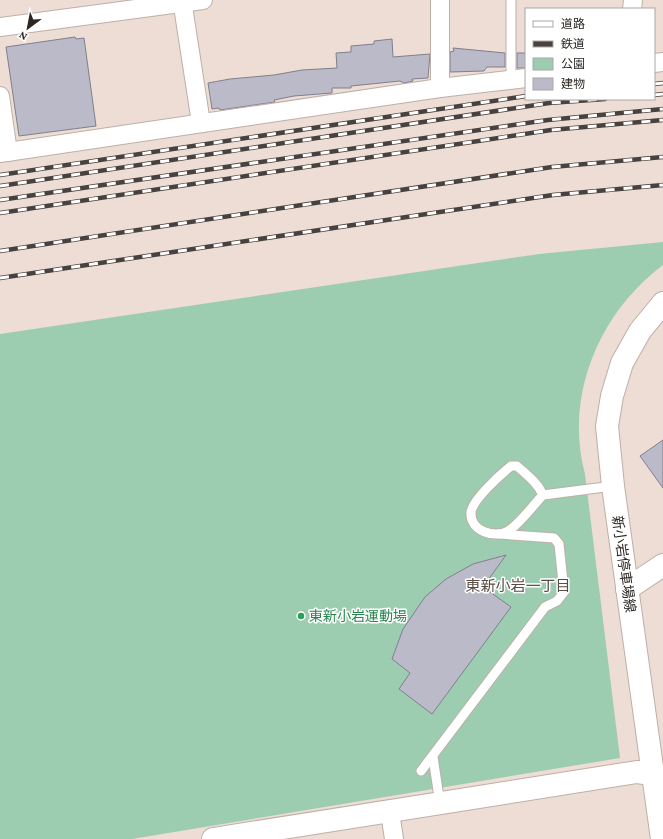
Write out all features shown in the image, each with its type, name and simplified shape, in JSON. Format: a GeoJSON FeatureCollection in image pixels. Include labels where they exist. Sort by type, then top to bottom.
{"type":"FeatureCollection","features":[{"type":"Feature","properties":{"kind":"street"},"geometry":{"type":"LineString","coordinates":[[0,27],[182,1],[203,0]]}},
{"type":"Feature","properties":{"kind":"street"},"geometry":{"type":"LineString","coordinates":[[440,0],[440,88]]}},
{"type":"Feature","properties":{"kind":"street"},"geometry":{"type":"LineString","coordinates":[[182,1],[201,123]]}},
{"type":"Feature","properties":{"kind":"street"},"geometry":{"type":"LineString","coordinates":[[0,96],[4,153],[440,88],[518,78]]}},
{"type":"Feature","properties":{"kind":"street","name":"新小岩停車場線"},"geometry":{"type":"LineString","coordinates":[[662,839],[658,776],[627,589],[613,486],[608,426],[616,378],[622,363],[640,331],[663,303]]}},
{"type":"Feature","properties":{"kind":"street"},"geometry":{"type":"LineString","coordinates":[[627,589],[663,565]]}},
{"type":"Feature","properties":{"kind":"street"},"geometry":{"type":"LineString","coordinates":[[213,839],[239,837],[637,772],[658,776]]}},
{"type":"Feature","properties":{"kind":"street"},"geometry":{"type":"LineString","coordinates":[[390,812],[394,839]]}},
{"type":"Feature","properties":{"kind":"lane"},"geometry":{"type":"LineString","coordinates":[[511,0],[518,78]]}},
{"type":"Feature","properties":{"kind":"lane"},"geometry":{"type":"LineString","coordinates":[[421,771],[546,607],[557,601],[564,592],[559,544],[554,538],[547,536],[522,538],[499,534],[488,534],[480,529],[473,521],[471,513],[475,503],[511,466],[517,466],[539,486],[543,495]]}},
{"type":"Feature","properties":{"kind":"lane"},"geometry":{"type":"LineString","coordinates":[[499,534],[509,531],[543,495],[613,486]]}},
{"type":"Feature","properties":{"kind":"lane"},"geometry":{"type":"LineString","coordinates":[[433,757],[440,804]]}},
{"type":"Feature","properties":{"kind":"green space","name":"東新小岩運動場"},"geometry":{"type":"Polygon","coordinates":[[[663,242],[663,265],[640,285],[621,307],[605,332],[592,358],[584,386],[579,415],[580,445],[585,474],[620,758],[132,839],[0,839],[0,334],[539,254],[663,242]]]}},
{"type":"Feature","properties":{"kind":"building"},"geometry":{"type":"Polygon","coordinates":[[[75,37],[76,39],[84,38],[96,126],[19,136],[6,47],[75,37]]]}},
{"type":"Feature","properties":{"kind":"building"},"geometry":{"type":"Polygon","coordinates":[[[392,39],[393,57],[430,54],[428,78],[412,79],[413,81],[404,83],[400,81],[351,86],[351,88],[332,88],[332,93],[294,96],[274,100],[275,102],[220,110],[219,108],[212,109],[208,83],[302,70],[337,68],[336,53],[351,52],[351,46],[374,44],[374,41],[392,39]]]}},
{"type":"Feature","properties":{"kind":"building"},"geometry":{"type":"Polygon","coordinates":[[[453,48],[505,53],[505,67],[487,67],[484,71],[450,72],[450,52],[454,51],[453,48]]]}},
{"type":"Feature","properties":{"kind":"building"},"geometry":{"type":"Polygon","coordinates":[[[517,53],[525,53],[525,68],[517,68],[517,53]]]}},
{"type":"Feature","properties":{"kind":"building"},"geometry":{"type":"Polygon","coordinates":[[[663,440],[663,488],[640,456],[663,440]]]}},
{"type":"Feature","properties":{"kind":"building"},"geometry":{"type":"Polygon","coordinates":[[[506,555],[483,587],[511,607],[432,714],[399,689],[410,673],[392,659],[403,629],[425,597],[446,579],[473,564],[506,555]]]}},
{"type":"Feature","properties":{"kind":"railway"},"geometry":{"type":"LineString","coordinates":[[655,84],[663,83]]}},
{"type":"Feature","properties":{"kind":"railway"},"geometry":{"type":"LineString","coordinates":[[655,95],[663,94]]}},
{"type":"Feature","properties":{"kind":"railway"},"geometry":{"type":"LineString","coordinates":[[0,175],[525,96]]}},
{"type":"Feature","properties":{"kind":"railway"},"geometry":{"type":"LineString","coordinates":[[0,186],[549,103],[591,100]]}},
{"type":"Feature","properties":{"kind":"railway"},"geometry":{"type":"LineString","coordinates":[[0,200],[548,120],[663,109]]}},
{"type":"Feature","properties":{"kind":"railway"},"geometry":{"type":"LineString","coordinates":[[0,213],[551,130],[663,120]]}},
{"type":"Feature","properties":{"kind":"railway"},"geometry":{"type":"LineString","coordinates":[[0,251],[552,167],[663,157]]}},
{"type":"Feature","properties":{"kind":"railway"},"geometry":{"type":"LineString","coordinates":[[0,278],[553,195],[663,185]]}},
{"type":"Feature","properties":{"kind":"place","name":"東新小岩運動場"},"geometry":{"type":"Point","coordinates":[301,616]}},
{"type":"Feature","properties":{"kind":"district","name":"東新小岩一丁目"},"geometry":{"type":"Point","coordinates":[518,586]}}]}
